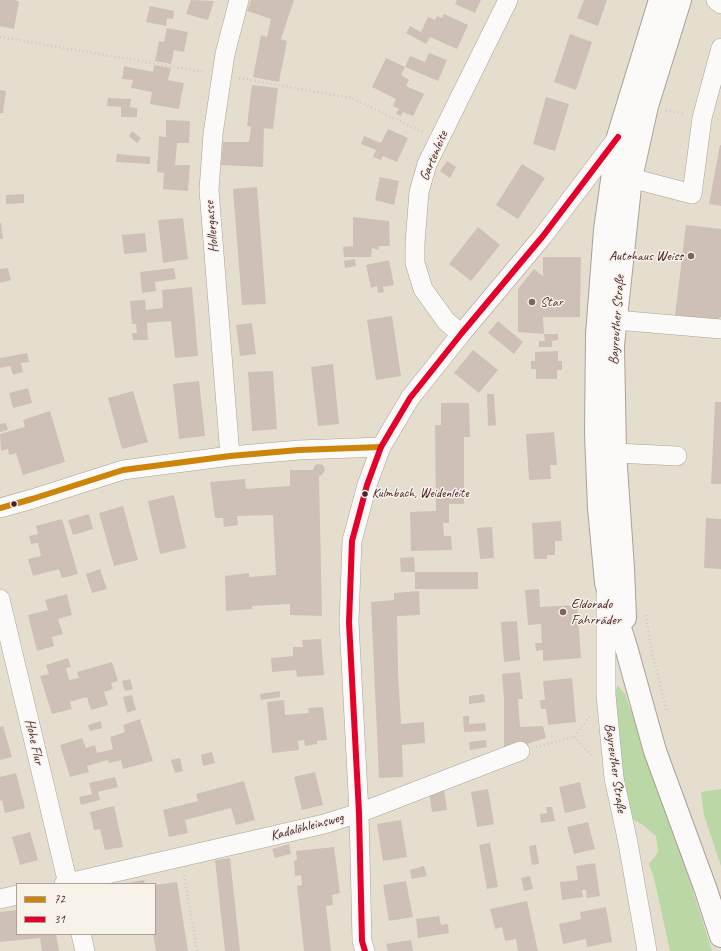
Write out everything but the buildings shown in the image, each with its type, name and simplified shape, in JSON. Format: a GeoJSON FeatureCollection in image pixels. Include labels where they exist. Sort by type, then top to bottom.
{"type":"FeatureCollection","features":[{"type":"Feature","properties":{"kind":"main road","name":"Bayreuther Straße"},"geometry":{"type":"LineString","coordinates":[[660,0],[618,137],[606,230],[597,335],[596,433],[598,486],[606,583],[626,647],[655,751],[706,890],[721,936]]}},
{"type":"Feature","properties":{"kind":"main road","name":"Bayreuther Straße"},"geometry":{"type":"LineString","coordinates":[[626,647],[623,568],[615,453],[613,345],[631,178],[647,106],[680,0]]}},
{"type":"Feature","properties":{"kind":"street","name":"Hollergasse"},"geometry":{"type":"LineString","coordinates":[[230,456],[209,190],[213,134],[225,54],[239,0]]}},
{"type":"Feature","properties":{"kind":"street","name":"Gartenleite"},"geometry":{"type":"LineString","coordinates":[[461,334],[446,321],[429,299],[423,288],[415,263],[419,192],[427,164],[508,0]]}},
{"type":"Feature","properties":{"kind":"street"},"geometry":{"type":"LineString","coordinates":[[716,0],[721,4]]}},
{"type":"Feature","properties":{"kind":"street"},"geometry":{"type":"LineString","coordinates":[[631,178],[692,194],[702,118],[721,48]]}},
{"type":"Feature","properties":{"kind":"street"},"geometry":{"type":"LineString","coordinates":[[365,951],[362,941],[359,813],[349,622],[352,541],[367,485],[381,447],[410,398],[543,236],[618,137]]}},
{"type":"Feature","properties":{"kind":"street"},"geometry":{"type":"LineString","coordinates":[[616,320],[721,329]]}},
{"type":"Feature","properties":{"kind":"street"},"geometry":{"type":"LineString","coordinates":[[0,508],[123,470],[230,456],[300,450],[381,447]]}},
{"type":"Feature","properties":{"kind":"street"},"geometry":{"type":"LineString","coordinates":[[615,453],[677,456]]}},
{"type":"Feature","properties":{"kind":"street","name":"Bayreuther Straße"},"geometry":{"type":"LineString","coordinates":[[606,583],[606,695],[614,778],[628,843],[647,951]]}},
{"type":"Feature","properties":{"kind":"street","name":"Hohe Flur"},"geometry":{"type":"LineString","coordinates":[[0,600],[66,883]]}},
{"type":"Feature","properties":{"kind":"street","name":"Kadalöhleinsweg"},"geometry":{"type":"LineString","coordinates":[[70,883],[324,824],[359,813],[520,751]]}},
{"type":"Feature","properties":{"kind":"street"},"geometry":{"type":"LineString","coordinates":[[0,899],[16,895]]}},
{"type":"Feature","properties":{"kind":"street"},"geometry":{"type":"LineString","coordinates":[[81,935],[85,951]]}},
{"type":"Feature","properties":{"kind":"path"},"geometry":{"type":"LineString","coordinates":[[0,37],[222,74],[351,98],[439,140]]}},
{"type":"Feature","properties":{"kind":"path"},"geometry":{"type":"LineString","coordinates":[[520,751],[574,737]]}},
{"type":"Feature","properties":{"kind":"path"},"geometry":{"type":"LineString","coordinates":[[181,857],[197,951]]}},
{"type":"Feature","properties":{"kind":"green space"},"geometry":{"type":"Polygon","coordinates":[[[618,686],[625,694],[689,879],[712,951],[670,951],[654,878],[649,864],[658,852],[656,836],[643,825],[632,819],[620,769],[614,693],[618,686]]]}},
{"type":"Feature","properties":{"kind":"green space"},"geometry":{"type":"Polygon","coordinates":[[[721,789],[721,866],[704,815],[701,792],[721,789]]]}},
{"type":"Feature","properties":{"kind":"transit line","name":"31"},"geometry":{"type":"LineString","coordinates":[[365,951],[362,941],[359,813],[349,622],[352,541],[367,485],[381,447],[410,398],[543,236],[618,137]]}},
{"type":"Feature","properties":{"kind":"transit line","name":"72"},"geometry":{"type":"LineString","coordinates":[[0,508],[123,470],[230,456],[299,450],[381,447]]}},
{"type":"Feature","properties":{"kind":"place","name":"Autohaus Weiss"},"geometry":{"type":"Point","coordinates":[691,256]}},
{"type":"Feature","properties":{"kind":"place","name":"Star"},"geometry":{"type":"Point","coordinates":[532,302]}},
{"type":"Feature","properties":{"kind":"place","name":"Kulmbach, Weidenleite"},"geometry":{"type":"Point","coordinates":[365,494]}},
{"type":"Feature","properties":{"kind":"place","name":"Eldorado Fahrräder"},"geometry":{"type":"Point","coordinates":[563,612]}}]}
